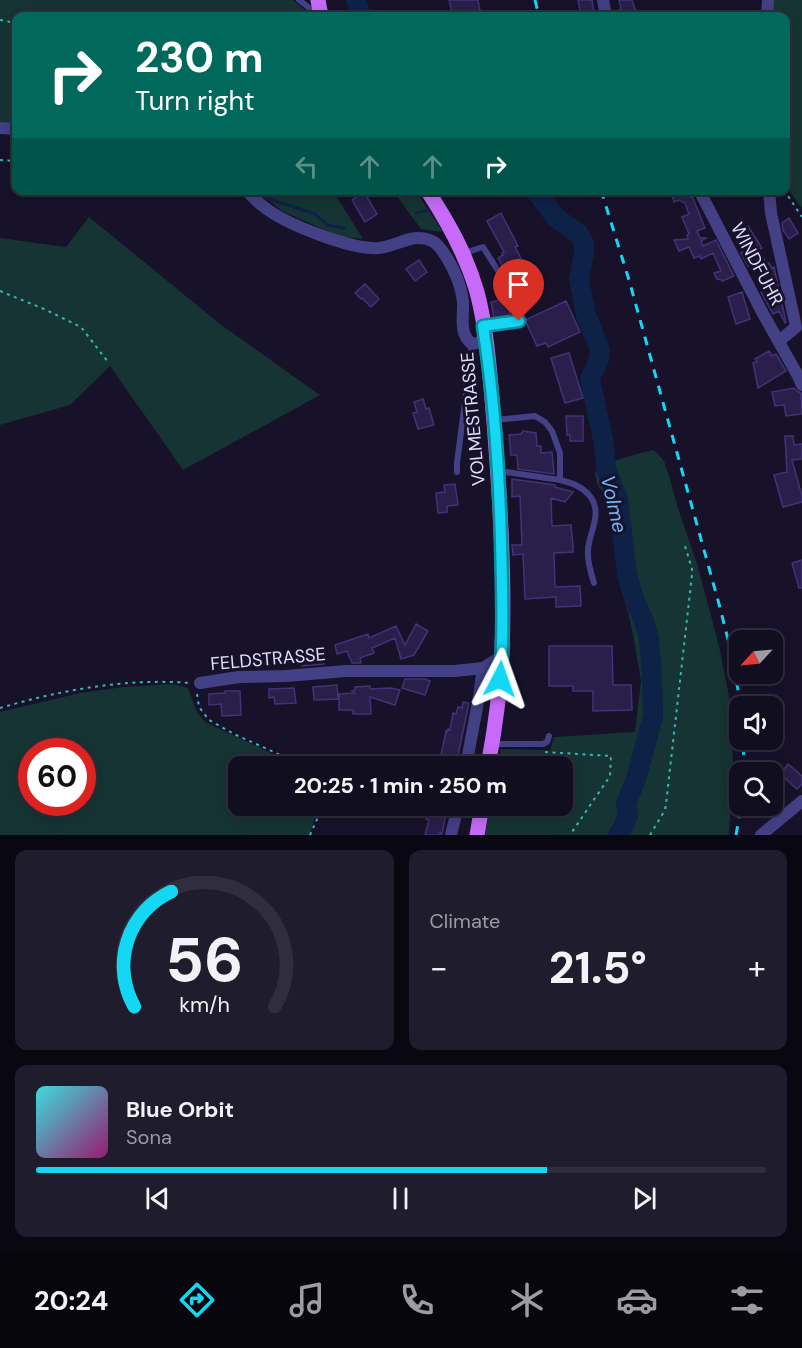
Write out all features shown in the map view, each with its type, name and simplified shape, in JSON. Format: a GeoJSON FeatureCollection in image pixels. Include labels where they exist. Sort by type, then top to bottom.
{"type":"FeatureCollection","features":[{"type":"Feature","properties":{"kind":"main road","name":"VOLMESTRASSE"},"geometry":{"type":"LineString","coordinates":[[430,195],[463,253],[477,292],[480,337],[494,420],[499,471],[503,612],[502,656],[490,756]]}},
{"type":"Feature","properties":{"kind":"main road"},"geometry":{"type":"LineString","coordinates":[[477,835],[480,816]]}},
{"type":"Feature","properties":{"kind":"street"},"geometry":{"type":"LineString","coordinates":[[251,195],[264,208],[295,225],[333,240],[378,248],[417,237],[434,242],[455,270],[463,300],[463,331],[466,339],[480,337]]}},
{"type":"Feature","properties":{"kind":"street","name":"WINDFUHR"},"geometry":{"type":"LineString","coordinates":[[702,195],[802,386]]}},
{"type":"Feature","properties":{"kind":"street"},"geometry":{"type":"LineString","coordinates":[[769,195],[771,213],[796,327],[778,341]]}},
{"type":"Feature","properties":{"kind":"street"},"geometry":{"type":"LineString","coordinates":[[468,756],[483,668],[502,656]]}},
{"type":"Feature","properties":{"kind":"street","name":"FELDSTRASSE"},"geometry":{"type":"LineString","coordinates":[[200,683],[239,677],[346,671],[455,671],[483,668]]}},
{"type":"Feature","properties":{"kind":"street"},"geometry":{"type":"LineString","coordinates":[[761,835],[802,801]]}},
{"type":"Feature","properties":{"kind":"street"},"geometry":{"type":"LineString","coordinates":[[451,835],[456,816]]}},
{"type":"Feature","properties":{"kind":"lane"},"geometry":{"type":"LineString","coordinates":[[299,0],[315,12]]}},
{"type":"Feature","properties":{"kind":"lane"},"geometry":{"type":"LineString","coordinates":[[463,253],[483,247],[505,282]]}},
{"type":"Feature","properties":{"kind":"lane"},"geometry":{"type":"LineString","coordinates":[[458,472],[457,463],[470,363],[480,337],[519,321],[517,308]]}},
{"type":"Feature","properties":{"kind":"lane"},"geometry":{"type":"LineString","coordinates":[[494,420],[535,416],[545,422],[552,431],[560,453],[560,480]]}},
{"type":"Feature","properties":{"kind":"lane"},"geometry":{"type":"LineString","coordinates":[[499,471],[560,480],[584,489],[596,506],[588,550],[589,567],[594,584]]}},
{"type":"Feature","properties":{"kind":"lane"},"geometry":{"type":"LineString","coordinates":[[492,744],[543,744],[547,742],[549,736]]}},
{"type":"Feature","properties":{"kind":"path"},"geometry":{"type":"LineString","coordinates":[[787,195],[802,217]]}},
{"type":"Feature","properties":{"kind":"path"},"geometry":{"type":"LineString","coordinates":[[0,291],[81,327],[108,362]]}},
{"type":"Feature","properties":{"kind":"path"},"geometry":{"type":"LineString","coordinates":[[651,835],[666,804],[692,575],[685,546]]}},
{"type":"Feature","properties":{"kind":"path"},"geometry":{"type":"LineString","coordinates":[[0,708],[37,697],[81,688],[174,681],[200,683]]}},
{"type":"Feature","properties":{"kind":"path","name":"FELDSTRASSE"},"geometry":{"type":"LineString","coordinates":[[200,683],[197,694],[199,707],[208,720],[283,756]]}},
{"type":"Feature","properties":{"kind":"path"},"geometry":{"type":"LineString","coordinates":[[542,752],[611,756],[610,776],[570,835]]}},
{"type":"Feature","properties":{"kind":"path"},"geometry":{"type":"LineString","coordinates":[[310,835],[318,816]]}},
{"type":"Feature","properties":{"kind":"green space"},"geometry":{"type":"Polygon","coordinates":[[[0,0],[293,0],[307,12],[12,12],[12,124],[0,123],[0,0]]]}},
{"type":"Feature","properties":{"kind":"green space"},"geometry":{"type":"Polygon","coordinates":[[[772,0],[802,0],[802,208],[790,192],[790,12],[771,12],[772,0]]]}},
{"type":"Feature","properties":{"kind":"green space"},"geometry":{"type":"Polygon","coordinates":[[[263,195],[336,195],[363,239],[341,237],[282,211],[263,195]]]}},
{"type":"Feature","properties":{"kind":"green space"},"geometry":{"type":"Polygon","coordinates":[[[396,195],[419,195],[443,232],[421,229],[396,195]]]}},
{"type":"Feature","properties":{"kind":"green space"},"geometry":{"type":"Polygon","coordinates":[[[89,217],[220,324],[320,395],[183,470],[110,366],[70,405],[0,425],[0,238],[66,247],[89,217]]]}},
{"type":"Feature","properties":{"kind":"green space"},"geometry":{"type":"Polygon","coordinates":[[[654,450],[664,461],[698,567],[719,646],[729,696],[729,750],[732,750],[733,762],[729,762],[729,835],[485,835],[488,816],[573,816],[573,756],[500,756],[501,749],[550,750],[554,737],[635,732],[641,681],[616,559],[608,501],[597,484],[595,473],[630,456],[654,450]]]}},
{"type":"Feature","properties":{"kind":"green space"},"geometry":{"type":"Polygon","coordinates":[[[173,684],[188,688],[197,712],[205,722],[277,756],[228,756],[228,816],[315,816],[310,835],[0,835],[0,712],[80,693],[123,687],[173,684]]]}},
{"type":"Feature","properties":{"kind":"building"},"geometry":{"type":"Polygon","coordinates":[[[449,0],[478,0],[480,12],[452,12],[449,0]]]}},
{"type":"Feature","properties":{"kind":"building"},"geometry":{"type":"Polygon","coordinates":[[[578,0],[592,0],[594,12],[580,12],[578,0]]]}},
{"type":"Feature","properties":{"kind":"building"},"geometry":{"type":"Polygon","coordinates":[[[619,0],[632,0],[636,12],[620,12],[619,0]]]}},
{"type":"Feature","properties":{"kind":"building"},"geometry":{"type":"Polygon","coordinates":[[[360,195],[366,195],[377,214],[365,222],[352,200],[360,195]]]}},
{"type":"Feature","properties":{"kind":"building"},"geometry":{"type":"Polygon","coordinates":[[[672,195],[692,196],[705,228],[697,231],[700,238],[706,238],[701,241],[703,246],[716,240],[734,276],[722,281],[717,279],[714,273],[721,271],[713,253],[701,259],[700,256],[694,258],[689,247],[679,251],[674,240],[688,239],[689,234],[682,217],[689,214],[685,203],[679,200],[674,202],[672,195]]]}},
{"type":"Feature","properties":{"kind":"building"},"geometry":{"type":"Polygon","coordinates":[[[501,213],[518,246],[515,247],[521,258],[503,267],[498,258],[504,252],[487,221],[501,213]]]}},
{"type":"Feature","properties":{"kind":"building"},"geometry":{"type":"Polygon","coordinates":[[[789,218],[798,233],[789,239],[783,230],[782,223],[789,218]]]}},
{"type":"Feature","properties":{"kind":"building"},"geometry":{"type":"Polygon","coordinates":[[[748,226],[762,248],[759,250],[767,264],[774,267],[785,323],[779,311],[773,314],[761,292],[772,287],[756,262],[748,266],[741,253],[746,249],[735,231],[748,226]]]}},
{"type":"Feature","properties":{"kind":"building"},"geometry":{"type":"Polygon","coordinates":[[[419,260],[427,272],[415,281],[406,269],[419,260]]]}},
{"type":"Feature","properties":{"kind":"building"},"geometry":{"type":"Polygon","coordinates":[[[532,282],[538,291],[510,298],[508,288],[532,282]]]}},
{"type":"Feature","properties":{"kind":"building"},"geometry":{"type":"Polygon","coordinates":[[[365,284],[379,299],[371,307],[355,293],[365,284]]]}},
{"type":"Feature","properties":{"kind":"building"},"geometry":{"type":"Polygon","coordinates":[[[742,292],[750,319],[736,324],[728,297],[742,292]]]}},
{"type":"Feature","properties":{"kind":"building"},"geometry":{"type":"Polygon","coordinates":[[[506,299],[510,315],[494,318],[491,302],[506,299]]]}},
{"type":"Feature","properties":{"kind":"building"},"geometry":{"type":"Polygon","coordinates":[[[566,301],[580,332],[548,347],[546,343],[537,346],[525,320],[566,301]]]}},
{"type":"Feature","properties":{"kind":"building"},"geometry":{"type":"Polygon","coordinates":[[[769,351],[772,356],[776,354],[786,371],[758,388],[753,363],[757,362],[755,359],[769,351]]]}},
{"type":"Feature","properties":{"kind":"building"},"geometry":{"type":"Polygon","coordinates":[[[569,353],[583,398],[565,403],[551,358],[569,353]]]}},
{"type":"Feature","properties":{"kind":"building"},"geometry":{"type":"Polygon","coordinates":[[[794,388],[801,393],[802,414],[786,416],[784,405],[775,406],[772,392],[794,388]]]}},
{"type":"Feature","properties":{"kind":"building"},"geometry":{"type":"Polygon","coordinates":[[[423,399],[426,409],[429,408],[434,425],[418,429],[413,413],[417,412],[414,402],[423,399]]]}},
{"type":"Feature","properties":{"kind":"building"},"geometry":{"type":"Polygon","coordinates":[[[566,416],[583,416],[583,441],[570,441],[570,435],[567,435],[566,416]]]}},
{"type":"Feature","properties":{"kind":"building"},"geometry":{"type":"Polygon","coordinates":[[[523,431],[536,433],[537,446],[541,446],[541,453],[552,452],[554,474],[518,469],[517,455],[511,455],[509,435],[521,434],[523,431]]]}},
{"type":"Feature","properties":{"kind":"building"},"geometry":{"type":"Polygon","coordinates":[[[785,436],[793,436],[794,445],[802,444],[802,459],[792,460],[802,502],[783,507],[774,475],[787,472],[785,436]]]}},
{"type":"Feature","properties":{"kind":"building"},"geometry":{"type":"Polygon","coordinates":[[[512,479],[555,485],[555,487],[573,492],[565,502],[551,498],[552,526],[571,525],[573,546],[573,552],[554,553],[555,587],[580,586],[581,606],[556,607],[556,597],[525,599],[523,554],[513,555],[512,545],[522,545],[520,496],[512,497],[512,479]]]}},
{"type":"Feature","properties":{"kind":"building"},"geometry":{"type":"Polygon","coordinates":[[[455,484],[458,505],[447,506],[447,512],[438,513],[436,493],[445,492],[444,485],[455,484]]]}},
{"type":"Feature","properties":{"kind":"building"},"geometry":{"type":"Polygon","coordinates":[[[802,560],[802,588],[799,588],[792,563],[802,560]]]}},
{"type":"Feature","properties":{"kind":"building"},"geometry":{"type":"Polygon","coordinates":[[[416,624],[428,631],[414,655],[401,659],[395,638],[372,648],[374,653],[360,658],[361,663],[352,663],[347,651],[337,654],[335,645],[368,634],[369,638],[396,626],[405,645],[416,624]]]}},
{"type":"Feature","properties":{"kind":"building"},"geometry":{"type":"Polygon","coordinates":[[[549,646],[612,646],[613,685],[631,685],[632,710],[593,711],[593,691],[573,691],[573,686],[549,686],[549,646]]]}},
{"type":"Feature","properties":{"kind":"building"},"geometry":{"type":"Polygon","coordinates":[[[322,651],[324,664],[302,666],[300,653],[322,651]]]}},
{"type":"Feature","properties":{"kind":"building"},"geometry":{"type":"Polygon","coordinates":[[[405,679],[430,681],[425,695],[402,688],[405,679]]]}},
{"type":"Feature","properties":{"kind":"building"},"geometry":{"type":"Polygon","coordinates":[[[337,685],[338,699],[314,700],[313,687],[337,685]]]}},
{"type":"Feature","properties":{"kind":"building"},"geometry":{"type":"Polygon","coordinates":[[[370,686],[370,689],[400,690],[395,705],[370,697],[371,714],[353,714],[353,710],[339,710],[339,694],[355,693],[352,691],[355,687],[370,686]]]}},
{"type":"Feature","properties":{"kind":"building"},"geometry":{"type":"Polygon","coordinates":[[[294,688],[296,703],[275,704],[274,697],[269,698],[269,689],[294,688]]]}},
{"type":"Feature","properties":{"kind":"building"},"geometry":{"type":"Polygon","coordinates":[[[225,691],[240,691],[241,715],[222,716],[221,704],[209,705],[209,694],[225,693],[225,691]]]}},
{"type":"Feature","properties":{"kind":"building"},"geometry":{"type":"Polygon","coordinates":[[[463,702],[469,703],[458,756],[441,756],[446,731],[450,730],[453,713],[456,714],[458,707],[462,708],[463,702]]]}},
{"type":"Feature","properties":{"kind":"building"},"geometry":{"type":"Polygon","coordinates":[[[788,764],[802,776],[802,784],[797,789],[783,777],[783,770],[788,764]]]}},
{"type":"Feature","properties":{"kind":"building"},"geometry":{"type":"Polygon","coordinates":[[[427,816],[446,816],[442,834],[425,835],[429,820],[426,819],[427,816]]]}},
{"type":"Feature","properties":{"kind":"waterway","name":"Volme"},"geometry":{"type":"LineString","coordinates":[[356,0],[360,12]]}},
{"type":"Feature","properties":{"kind":"waterway","name":"Volme"},"geometry":{"type":"LineString","coordinates":[[539,195],[556,218],[579,234],[584,243],[579,279],[586,315],[600,350],[599,359],[590,379],[604,444],[606,468],[618,500],[627,574],[649,639],[653,716],[637,776],[626,804],[628,815],[618,835]]}},
{"type":"Feature","properties":{"kind":"waterway"},"geometry":{"type":"LineString","coordinates":[[260,196],[315,214],[327,225],[344,228]]}},
{"type":"Feature","properties":{"kind":"waterway"},"geometry":{"type":"LineString","coordinates":[[416,213],[429,210]]}},
{"type":"Feature","properties":{"kind":"railway"},"geometry":{"type":"LineString","coordinates":[[535,0],[538,12]]}},
{"type":"Feature","properties":{"kind":"railway"},"geometry":{"type":"LineString","coordinates":[[603,195],[629,280],[719,604],[739,696]]}},
{"type":"Feature","properties":{"kind":"railway"},"geometry":{"type":"LineString","coordinates":[[743,762],[744,750]]}},
{"type":"Feature","properties":{"kind":"railway"},"geometry":{"type":"LineString","coordinates":[[736,835],[739,816]]}},
{"type":"Feature","properties":{"kind":"route"},"geometry":{"type":"LineString","coordinates":[[500,679],[503,623],[499,471],[483,326],[519,321]]}}]}
